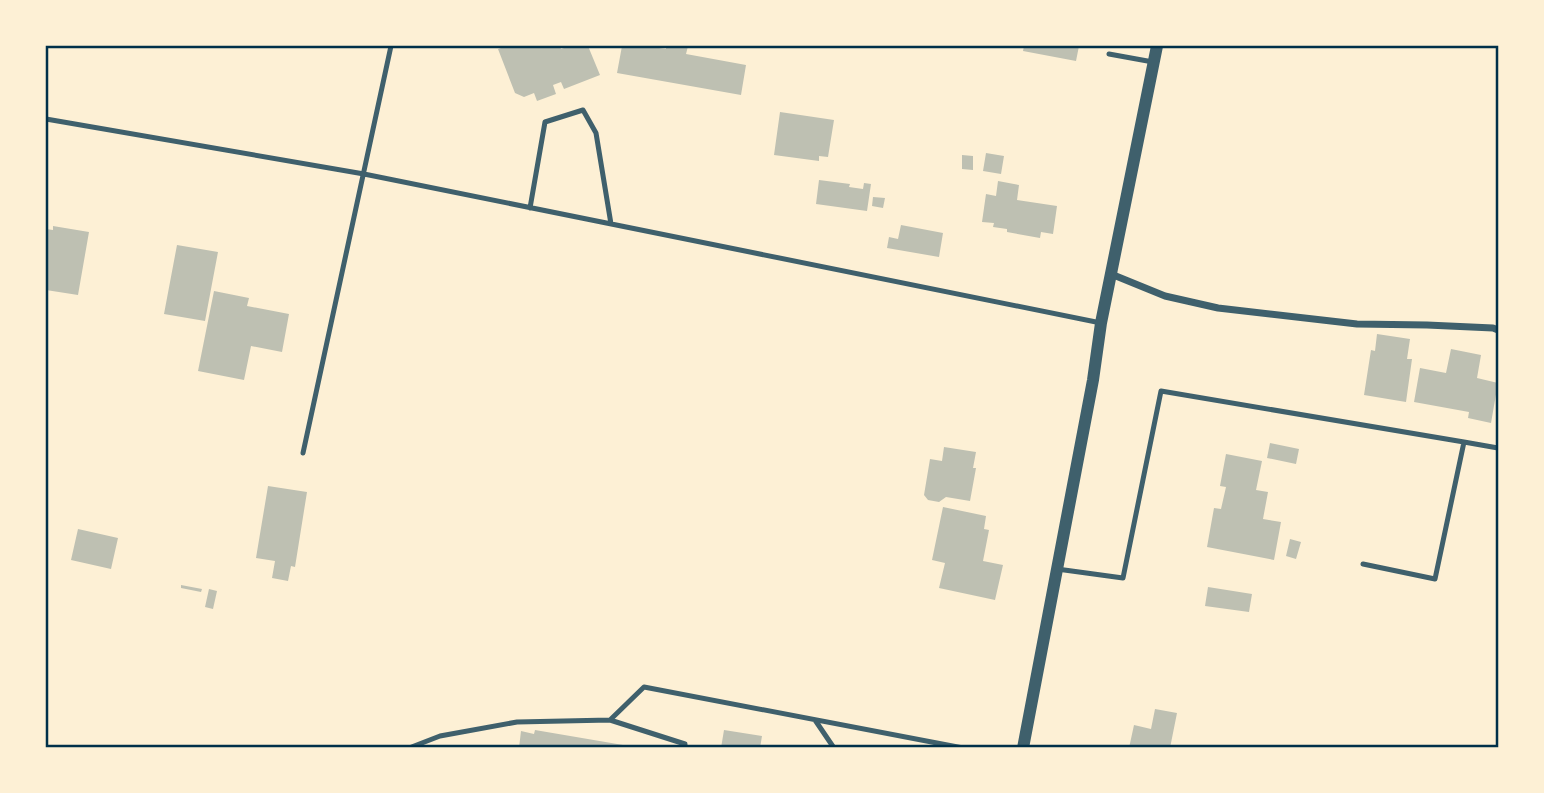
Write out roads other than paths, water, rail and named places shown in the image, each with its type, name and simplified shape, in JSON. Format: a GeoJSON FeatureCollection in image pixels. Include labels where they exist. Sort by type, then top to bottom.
{"type":"FeatureCollection","features":[{"type":"Feature","properties":{"kind":"street"},"geometry":{"type":"LineString","coordinates":[[1023,747],[1093,380],[1101,323],[1157,46]]}},
{"type":"Feature","properties":{"kind":"street"},"geometry":{"type":"LineString","coordinates":[[1111,274],[1165,296],[1218,308],[1357,324],[1440,325],[1499,330]]}},
{"type":"Feature","properties":{"kind":"lane"},"geometry":{"type":"LineString","coordinates":[[303,453],[391,46]]}},
{"type":"Feature","properties":{"kind":"lane"},"geometry":{"type":"LineString","coordinates":[[1109,54],[1153,62]]}},
{"type":"Feature","properties":{"kind":"lane"},"geometry":{"type":"LineString","coordinates":[[530,208],[545,122],[583,110],[596,133],[611,224]]}},
{"type":"Feature","properties":{"kind":"lane"},"geometry":{"type":"LineString","coordinates":[[46,119],[364,174],[1101,323]]}},
{"type":"Feature","properties":{"kind":"lane"},"geometry":{"type":"LineString","coordinates":[[1057,569],[1123,578],[1161,391],[1499,448]]}},
{"type":"Feature","properties":{"kind":"lane"},"geometry":{"type":"LineString","coordinates":[[1363,564],[1435,579],[1464,442]]}},
{"type":"Feature","properties":{"kind":"lane"},"geometry":{"type":"LineString","coordinates":[[610,720],[644,687],[963,747]]}},
{"type":"Feature","properties":{"kind":"lane"},"geometry":{"type":"LineString","coordinates":[[409,747],[440,736],[517,722],[610,720],[685,744],[685,747]]}},
{"type":"Feature","properties":{"kind":"lane"},"geometry":{"type":"LineString","coordinates":[[815,720],[834,747]]}}]}
